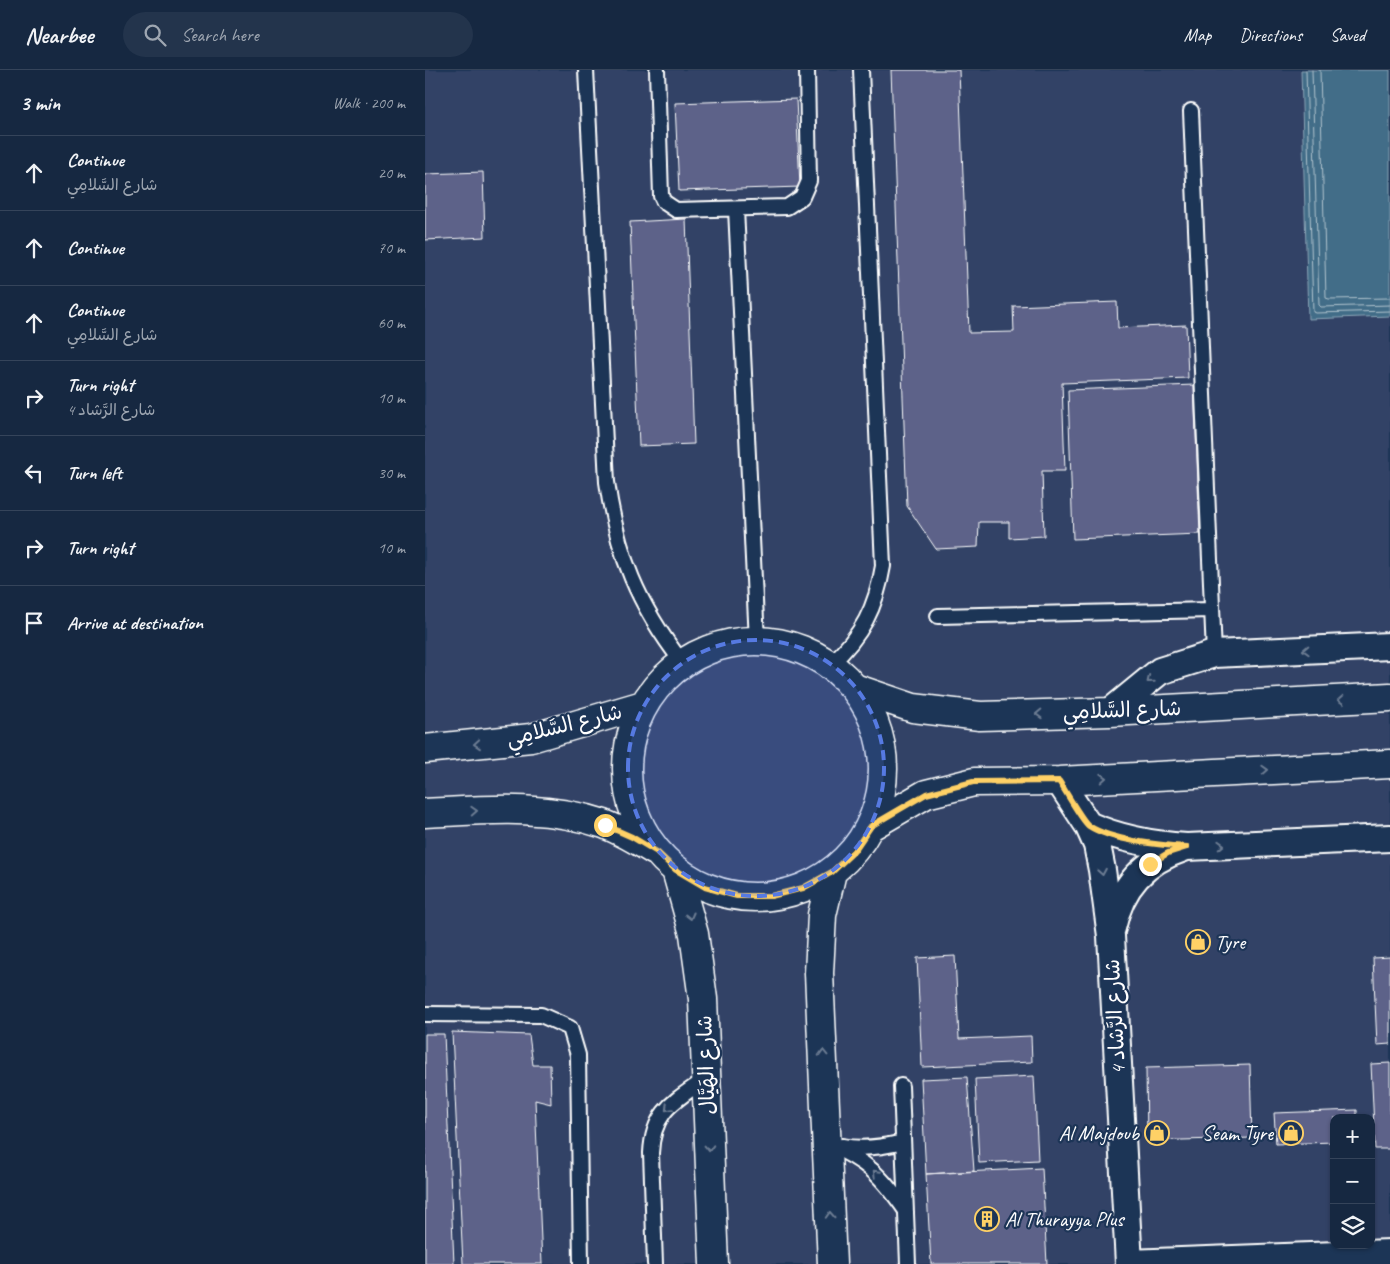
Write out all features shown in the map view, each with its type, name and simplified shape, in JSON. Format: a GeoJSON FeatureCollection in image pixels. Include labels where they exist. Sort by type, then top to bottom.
{"type":"FeatureCollection","features":[{"type":"Feature","properties":{"kind":"street"},"geometry":{"type":"LineString","coordinates":[[425,813],[521,809],[577,816],[605,825],[632,837],[667,861],[705,887],[737,896],[771,896],[803,888],[832,872],[854,851],[871,826],[883,792],[884,756],[875,720],[857,689],[831,664],[803,649],[772,641],[741,641],[710,648],[682,662],[661,682],[643,705],[631,735],[626,768],[630,800],[642,830],[667,861]]}},
{"type":"Feature","properties":{"kind":"street"},"geometry":{"type":"LineString","coordinates":[[1110,712],[1160,671],[1213,654],[1390,646]]}},
{"type":"Feature","properties":{"kind":"street","name":"شارع السَّلامِي"},"geometry":{"type":"LineString","coordinates":[[857,689],[913,708],[980,716],[1110,712],[1390,698]]}},
{"type":"Feature","properties":{"kind":"street","name":"شارع السَّلامِي"},"geometry":{"type":"LineString","coordinates":[[425,749],[531,738],[643,705]]}},
{"type":"Feature","properties":{"kind":"street"},"geometry":{"type":"LineString","coordinates":[[871,826],[926,794],[973,782],[1059,781],[1390,764]]}},
{"type":"Feature","properties":{"kind":"street","name":"شارع الرَّشاد 4"},"geometry":{"type":"LineString","coordinates":[[1059,781],[1087,825],[1097,845],[1102,870],[1111,936],[1129,1264]]}},
{"type":"Feature","properties":{"kind":"street"},"geometry":{"type":"LineString","coordinates":[[1087,825],[1110,835],[1157,845],[1187,847],[1390,838]]}},
{"type":"Feature","properties":{"kind":"street"},"geometry":{"type":"LineString","coordinates":[[1111,936],[1115,913],[1123,895],[1135,878],[1150,864],[1168,853],[1187,847]]}},
{"type":"Feature","properties":{"kind":"street","name":"شارع الهَيَّال"},"geometry":{"type":"LineString","coordinates":[[667,861],[686,901],[700,966],[707,1078],[714,1264]]}},
{"type":"Feature","properties":{"kind":"street"},"geometry":{"type":"LineString","coordinates":[[832,872],[822,915],[819,973],[832,1264]]}},
{"type":"Feature","properties":{"kind":"street"},"geometry":{"type":"LineString","coordinates":[[1129,1264],[1390,1253]]}},
{"type":"Feature","properties":{"kind":"lane"},"geometry":{"type":"LineString","coordinates":[[586,70],[607,482],[611,515],[620,548],[646,609],[663,638],[682,662]]}},
{"type":"Feature","properties":{"kind":"lane"},"geometry":{"type":"LineString","coordinates":[[657,70],[661,196],[664,202],[676,210],[787,206],[802,197],[807,190],[809,181],[807,70]]}},
{"type":"Feature","properties":{"kind":"lane"},"geometry":{"type":"LineString","coordinates":[[831,664],[857,636],[867,620],[875,603],[883,566],[861,70]]}},
{"type":"Feature","properties":{"kind":"lane"},"geometry":{"type":"LineString","coordinates":[[1191,111],[1213,654]]}},
{"type":"Feature","properties":{"kind":"lane"},"geometry":{"type":"LineString","coordinates":[[736,209],[757,641]]}},
{"type":"Feature","properties":{"kind":"lane"},"geometry":{"type":"LineString","coordinates":[[938,616],[1212,610]]}},
{"type":"Feature","properties":{"kind":"lane"},"geometry":{"type":"LineString","coordinates":[[425,1014],[541,1015],[570,1028],[578,1055],[581,1264]]}},
{"type":"Feature","properties":{"kind":"lane"},"geometry":{"type":"LineString","coordinates":[[655,1264],[651,1153],[653,1133],[661,1115],[669,1105],[707,1078]]}},
{"type":"Feature","properties":{"kind":"lane"},"geometry":{"type":"LineString","coordinates":[[901,1086],[908,1264]]}},
{"type":"Feature","properties":{"kind":"lane"},"geometry":{"type":"LineString","coordinates":[[827,1143],[865,1148],[903,1142]]}},
{"type":"Feature","properties":{"kind":"lane"},"geometry":{"type":"LineString","coordinates":[[827,1143],[851,1154],[872,1169],[890,1188],[906,1211]]}},
{"type":"Feature","properties":{"kind":"highlighted area"},"geometry":{"type":"Polygon","coordinates":[[[741,641],[772,641],[803,649],[831,664],[857,689],[875,720],[884,756],[883,792],[871,826],[854,851],[832,872],[803,888],[771,896],[737,896],[705,887],[676,870],[642,831],[630,800],[626,768],[631,735],[643,705],[661,681],[682,662],[710,648],[741,641]]]}},
{"type":"Feature","properties":{"kind":"shaded area"},"geometry":{"type":"Polygon","coordinates":[[[425,70],[1301,70],[1308,318],[1390,316],[1390,1264],[425,1264],[425,70]]]}},
{"type":"Feature","properties":{"kind":"water"},"geometry":{"type":"Polygon","coordinates":[[[1301,70],[1390,70],[1390,316],[1308,319],[1301,70]]]}},
{"type":"Feature","properties":{"kind":"building"},"geometry":{"type":"Polygon","coordinates":[[[891,70],[959,70],[969,333],[1014,332],[1013,306],[1117,302],[1118,328],[1186,325],[1188,378],[1062,383],[1065,471],[1042,471],[1044,536],[1009,538],[1009,522],[979,522],[978,547],[936,549],[907,506],[891,70]]]}},
{"type":"Feature","properties":{"kind":"building"},"geometry":{"type":"Polygon","coordinates":[[[796,99],[800,187],[679,191],[675,103],[796,99]]]}},
{"type":"Feature","properties":{"kind":"building"},"geometry":{"type":"Polygon","coordinates":[[[483,172],[485,237],[425,240],[425,174],[483,172]]]}},
{"type":"Feature","properties":{"kind":"building"},"geometry":{"type":"Polygon","coordinates":[[[686,219],[694,444],[639,446],[630,222],[686,219]]]}},
{"type":"Feature","properties":{"kind":"building"},"geometry":{"type":"Polygon","coordinates":[[[1194,385],[1200,534],[1073,539],[1068,390],[1194,385]]]}},
{"type":"Feature","properties":{"kind":"building"},"geometry":{"type":"Polygon","coordinates":[[[955,956],[959,1039],[1031,1036],[1032,1062],[922,1067],[917,958],[955,956]]]}},
{"type":"Feature","properties":{"kind":"building"},"geometry":{"type":"Polygon","coordinates":[[[1390,957],[1390,1044],[1377,1045],[1373,958],[1390,957]]]}},
{"type":"Feature","properties":{"kind":"building"},"geometry":{"type":"Polygon","coordinates":[[[452,1032],[529,1035],[533,1065],[550,1065],[551,1104],[535,1100],[542,1264],[463,1264],[452,1032]]]}},
{"type":"Feature","properties":{"kind":"building"},"geometry":{"type":"Polygon","coordinates":[[[425,1034],[444,1034],[454,1264],[425,1264],[425,1034]]]}},
{"type":"Feature","properties":{"kind":"building"},"geometry":{"type":"Polygon","coordinates":[[[1390,1063],[1390,1149],[1375,1149],[1375,1114],[1373,1114],[1371,1064],[1390,1063]]]}},
{"type":"Feature","properties":{"kind":"building"},"geometry":{"type":"Polygon","coordinates":[[[1250,1065],[1252,1138],[1147,1141],[1146,1068],[1250,1065]]]}},
{"type":"Feature","properties":{"kind":"building"},"geometry":{"type":"Polygon","coordinates":[[[1034,1076],[1038,1160],[979,1163],[975,1079],[1034,1076]]]}},
{"type":"Feature","properties":{"kind":"building"},"geometry":{"type":"Polygon","coordinates":[[[967,1077],[974,1171],[926,1174],[921,1079],[967,1077]]]}},
{"type":"Feature","properties":{"kind":"building"},"geometry":{"type":"Polygon","coordinates":[[[1357,1110],[1357,1114],[1330,1114],[1330,1142],[1276,1144],[1274,1113],[1357,1110]]]}},
{"type":"Feature","properties":{"kind":"building","name":"Al Thurayya Plus"},"geometry":{"type":"Polygon","coordinates":[[[1042,1168],[1047,1264],[931,1264],[926,1174],[1042,1168]]]}},
{"type":"Feature","properties":{"kind":"place","name":"Tyre"},"geometry":{"type":"Point","coordinates":[1198,942]}},
{"type":"Feature","properties":{"kind":"place","name":"Al Majdoub"},"geometry":{"type":"Point","coordinates":[1157,1133]}},
{"type":"Feature","properties":{"kind":"place","name":"Seam Tyre"},"geometry":{"type":"Point","coordinates":[1291,1133]}},
{"type":"Feature","properties":{"kind":"place","name":"Al Thurayya Plus"},"geometry":{"type":"Point","coordinates":[987,1219]}},
{"type":"Feature","properties":{"kind":"route"},"geometry":{"type":"LineString","coordinates":[[605,825],[632,837],[657,852],[676,870],[705,887],[737,896],[771,896],[803,888],[832,872],[854,851],[871,826],[926,794],[973,782],[1059,781],[1087,825],[1110,835],[1157,845],[1187,847],[1168,853],[1150,864]]}}]}
